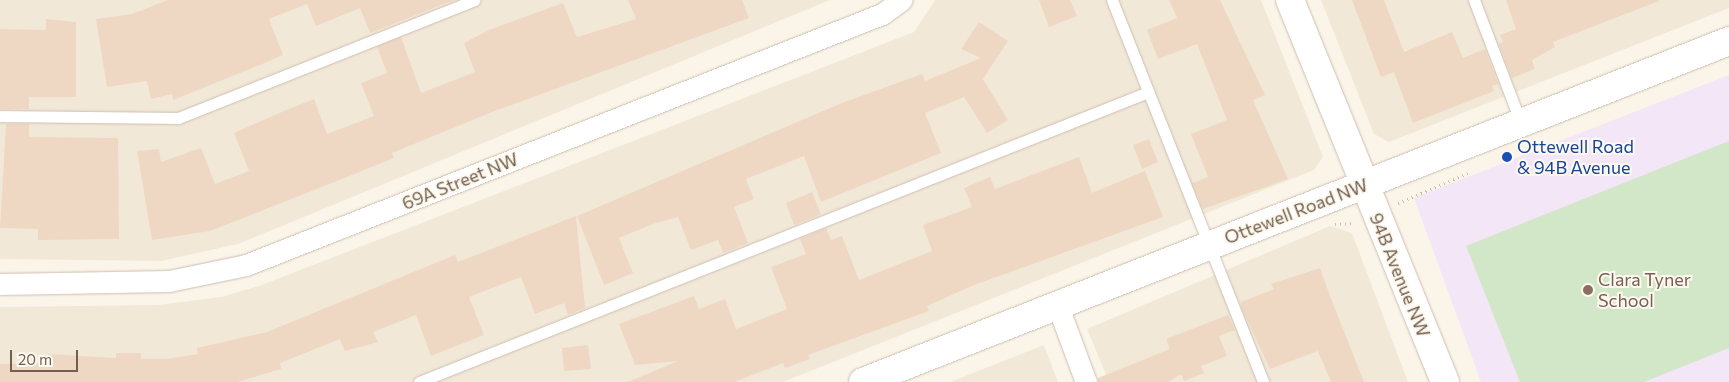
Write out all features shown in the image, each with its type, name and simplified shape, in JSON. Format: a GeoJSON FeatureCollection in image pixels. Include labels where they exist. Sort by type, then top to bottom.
{"type":"FeatureCollection","features":[{"type":"Feature","properties":{"kind":"street","name":"69A Street NW"},"geometry":{"type":"LineString","coordinates":[[0,284],[161,282],[246,265],[882,14],[901,0]]}},
{"type":"Feature","properties":{"kind":"street","name":"94B Avenue NW"},"geometry":{"type":"LineString","coordinates":[[1290,0],[1445,382]]}},
{"type":"Feature","properties":{"kind":"street","name":"Ottewell Road NW"},"geometry":{"type":"LineString","coordinates":[[863,382],[1209,244],[1729,41]]}},
{"type":"Feature","properties":{"kind":"street"},"geometry":{"type":"LineString","coordinates":[[1057,304],[1086,382]]}},
{"type":"Feature","properties":{"kind":"lane"},"geometry":{"type":"LineString","coordinates":[[0,116],[178,118],[474,0]]}},
{"type":"Feature","properties":{"kind":"lane"},"geometry":{"type":"LineString","coordinates":[[1112,0],[1263,382]]}},
{"type":"Feature","properties":{"kind":"lane"},"geometry":{"type":"LineString","coordinates":[[1474,0],[1521,123]]}},
{"type":"Feature","properties":{"kind":"lane"},"geometry":{"type":"LineString","coordinates":[[419,382],[1148,92]]}},
{"type":"Feature","properties":{"kind":"shaded area"},"geometry":{"type":"Polygon","coordinates":[[[0,0],[830,0],[238,244],[161,261],[0,259],[0,0]]]}},
{"type":"Feature","properties":{"kind":"shaded area"},"geometry":{"type":"Polygon","coordinates":[[[935,0],[1261,0],[1323,157],[1314,170],[783,382],[0,382],[0,307],[158,305],[221,297],[259,286],[914,32],[935,0]]]}},
{"type":"Feature","properties":{"kind":"shaded area"},"geometry":{"type":"Polygon","coordinates":[[[1321,0],[1729,0],[1729,8],[1389,142],[1374,134],[1321,0]]]}},
{"type":"Feature","properties":{"kind":"shaded area","name":"Clara Tyner School"},"geometry":{"type":"Polygon","coordinates":[[[1729,75],[1729,382],[1481,382],[1414,198],[1729,75]]]}},
{"type":"Feature","properties":{"kind":"shaded area"},"geometry":{"type":"Polygon","coordinates":[[[1330,226],[1352,233],[1408,382],[1109,382],[1087,329],[1330,226]]]}},
{"type":"Feature","properties":{"kind":"shaded area"},"geometry":{"type":"Polygon","coordinates":[[[1044,345],[1058,382],[950,382],[1044,345]]]}},
{"type":"Feature","properties":{"kind":"green space","name":"Clara Tyner School"},"geometry":{"type":"Polygon","coordinates":[[[1729,141],[1729,348],[1644,382],[1520,382],[1466,246],[1729,141]]]}},
{"type":"Feature","properties":{"kind":"building"},"geometry":{"type":"Polygon","coordinates":[[[168,0],[454,0],[370,33],[360,8],[316,26],[307,4],[269,19],[283,55],[260,65],[173,100],[172,94],[151,99],[147,81],[107,87],[96,19],[132,14],[168,0]]]}},
{"type":"Feature","properties":{"kind":"building"},"geometry":{"type":"Polygon","coordinates":[[[628,0],[742,0],[749,18],[492,112],[392,153],[394,158],[210,231],[152,240],[137,151],[159,149],[161,162],[201,148],[215,184],[249,171],[234,133],[284,111],[314,99],[327,134],[374,116],[361,83],[387,73],[377,47],[401,37],[421,93],[475,72],[464,43],[489,30],[563,3],[577,37],[636,19],[628,0]]]}},
{"type":"Feature","properties":{"kind":"building"},"geometry":{"type":"Polygon","coordinates":[[[1039,0],[1070,0],[1077,16],[1049,27],[1039,0]]]}},
{"type":"Feature","properties":{"kind":"building"},"geometry":{"type":"Polygon","coordinates":[[[1169,0],[1220,0],[1265,95],[1253,100],[1288,179],[1203,209],[1192,183],[1208,177],[1191,134],[1227,120],[1197,44],[1158,59],[1147,30],[1177,18],[1169,0]]]}},
{"type":"Feature","properties":{"kind":"building"},"geometry":{"type":"Polygon","coordinates":[[[1352,0],[1384,0],[1404,52],[1452,32],[1463,58],[1485,49],[1498,84],[1492,86],[1494,91],[1413,123],[1394,72],[1381,77],[1352,0]]]}},
{"type":"Feature","properties":{"kind":"building"},"geometry":{"type":"Polygon","coordinates":[[[1506,0],[1659,1],[1553,42],[1555,47],[1532,60],[1535,69],[1512,78],[1499,44],[1503,42],[1500,35],[1516,29],[1506,0]]]}},
{"type":"Feature","properties":{"kind":"building"},"geometry":{"type":"Polygon","coordinates":[[[46,19],[76,22],[76,97],[29,97],[29,109],[0,109],[0,29],[46,30],[46,19]]]}},
{"type":"Feature","properties":{"kind":"building"},"geometry":{"type":"Polygon","coordinates":[[[979,22],[1008,41],[983,79],[1008,120],[987,133],[964,97],[925,113],[941,153],[821,202],[804,156],[746,179],[754,199],[734,207],[748,243],[723,253],[718,240],[691,250],[678,217],[653,224],[619,238],[633,273],[604,285],[577,216],[842,103],[922,74],[925,81],[981,58],[961,49],[979,22]]]}},
{"type":"Feature","properties":{"kind":"building"},"geometry":{"type":"Polygon","coordinates":[[[6,124],[29,124],[29,137],[118,138],[119,239],[38,240],[38,229],[0,228],[6,124]]]}},
{"type":"Feature","properties":{"kind":"building"},"geometry":{"type":"Polygon","coordinates":[[[1149,139],[1158,162],[1142,169],[1133,145],[1149,139]]]}},
{"type":"Feature","properties":{"kind":"building"},"geometry":{"type":"Polygon","coordinates":[[[1079,157],[1092,193],[1145,171],[1163,217],[974,285],[927,306],[929,311],[808,355],[810,359],[785,368],[783,363],[734,382],[628,382],[678,361],[635,365],[619,324],[694,296],[699,309],[725,299],[736,329],[787,309],[771,267],[806,254],[800,239],[826,228],[831,240],[842,236],[859,280],[932,251],[923,225],[972,207],[964,188],[990,177],[995,189],[1079,157]]]}},
{"type":"Feature","properties":{"kind":"building"},"geometry":{"type":"Polygon","coordinates":[[[812,192],[821,214],[794,225],[786,203],[812,192]]]}},
{"type":"Feature","properties":{"kind":"building"},"geometry":{"type":"Polygon","coordinates":[[[576,216],[585,308],[568,315],[564,303],[535,314],[521,277],[469,297],[484,335],[431,356],[416,315],[373,332],[378,342],[345,351],[340,339],[280,363],[281,369],[237,382],[0,382],[0,364],[48,363],[48,354],[116,358],[116,353],[141,353],[141,359],[166,359],[198,354],[197,348],[267,332],[455,255],[458,262],[576,216]]]}},
{"type":"Feature","properties":{"kind":"building"},"geometry":{"type":"Polygon","coordinates":[[[1320,268],[1364,382],[1331,382],[1318,351],[1270,369],[1242,309],[1241,302],[1274,289],[1271,284],[1320,268]]]}},
{"type":"Feature","properties":{"kind":"building"},"geometry":{"type":"Polygon","coordinates":[[[1228,315],[1235,330],[1219,336],[1227,356],[1201,366],[1204,373],[1184,381],[1181,374],[1168,382],[1098,382],[1098,378],[1170,349],[1166,339],[1228,315]]]}},
{"type":"Feature","properties":{"kind":"building"},"geometry":{"type":"Polygon","coordinates":[[[588,345],[591,369],[564,371],[562,348],[588,345]]]}},
{"type":"Feature","properties":{"kind":"place","name":"Ottewell Road & 94B Avenue"},"geometry":{"type":"Point","coordinates":[1507,157]}},
{"type":"Feature","properties":{"kind":"place","name":"Clara Tyner School"},"geometry":{"type":"Point","coordinates":[1588,290]}}]}
